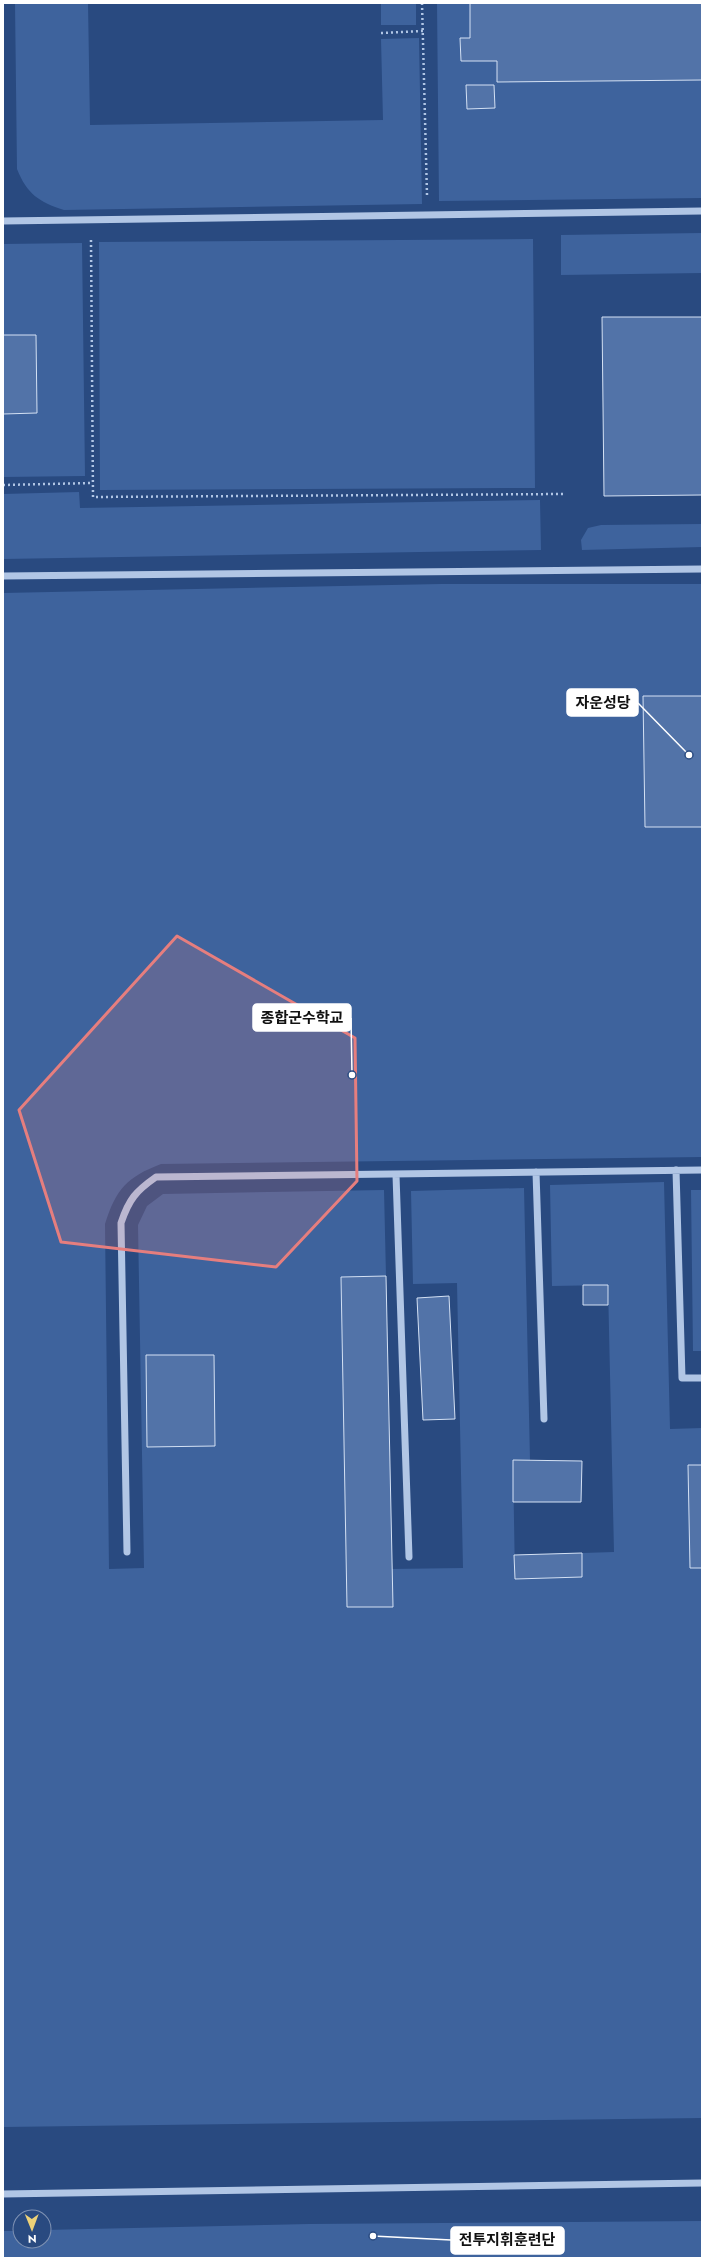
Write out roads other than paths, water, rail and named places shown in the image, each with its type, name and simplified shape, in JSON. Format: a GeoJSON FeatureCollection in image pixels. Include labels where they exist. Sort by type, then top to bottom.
{"type":"FeatureCollection","features":[{"type":"Feature","properties":{"kind":"street"},"geometry":{"type":"LineString","coordinates":[[3,221],[702,211]]}},
{"type":"Feature","properties":{"kind":"street"},"geometry":{"type":"LineString","coordinates":[[3,576],[702,569]]}},
{"type":"Feature","properties":{"kind":"street"},"geometry":{"type":"LineString","coordinates":[[676,1170],[682,1378],[702,1378]]}},
{"type":"Feature","properties":{"kind":"street"},"geometry":{"type":"LineString","coordinates":[[127,1552],[121,1223],[128,1204],[139,1189],[156,1177],[702,1170]]}},
{"type":"Feature","properties":{"kind":"street"},"geometry":{"type":"LineString","coordinates":[[536,1172],[544,1419]]}},
{"type":"Feature","properties":{"kind":"street"},"geometry":{"type":"LineString","coordinates":[[396,1175],[409,1557]]}},
{"type":"Feature","properties":{"kind":"street"},"geometry":{"type":"LineString","coordinates":[[3,2194],[702,2183]]}},
{"type":"Feature","properties":{"kind":"place","name":"자운성당"},"geometry":{"type":"Point","coordinates":[689,755]}},
{"type":"Feature","properties":{"kind":"place","name":"종합군수학교"},"geometry":{"type":"Point","coordinates":[352,1075]}},
{"type":"Feature","properties":{"kind":"place","name":"전투지휘훈련단"},"geometry":{"type":"Point","coordinates":[373,2236]}}]}
